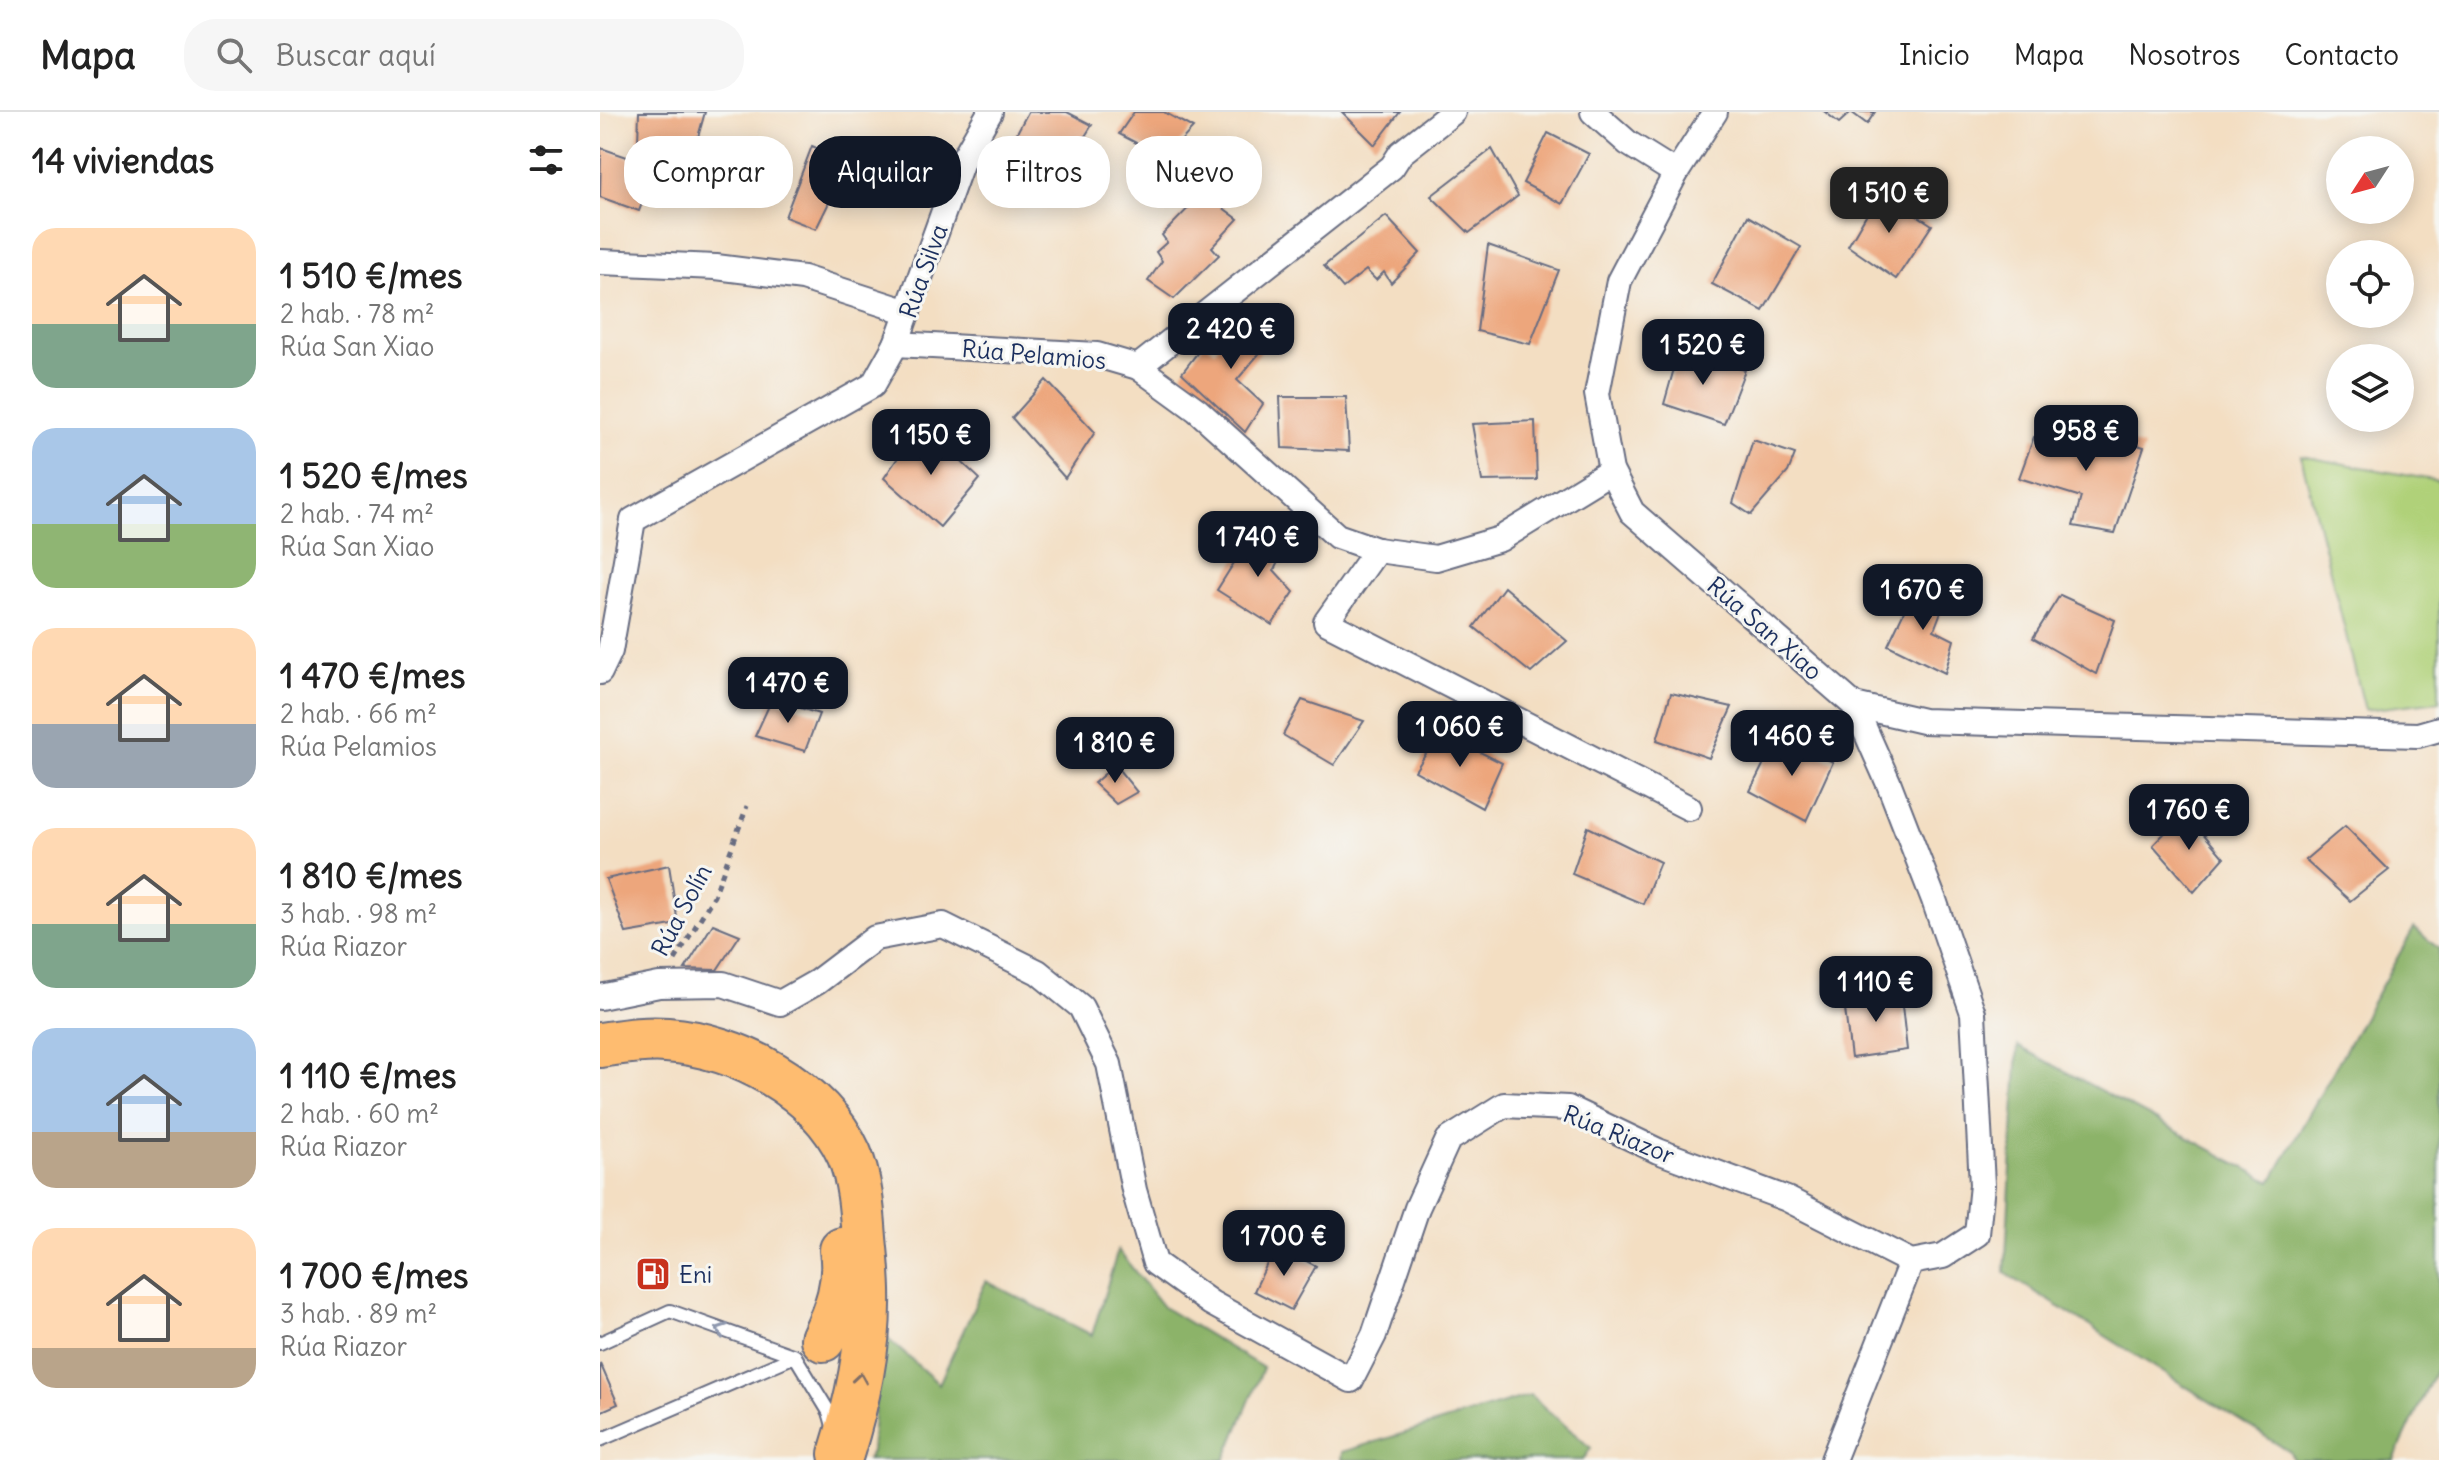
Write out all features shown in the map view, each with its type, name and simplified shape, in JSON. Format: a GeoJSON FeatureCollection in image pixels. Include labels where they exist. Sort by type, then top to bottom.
{"type":"FeatureCollection","features":[{"type":"Feature","properties":{"kind":"highway"},"geometry":{"type":"LineString","coordinates":[[600,1045],[667,1040],[713,1050],[763,1067],[801,1092],[832,1124],[850,1156],[862,1209],[868,1305],[855,1408],[840,1457]]}},
{"type":"Feature","properties":{"kind":"highway"},"geometry":{"type":"LineString","coordinates":[[600,1071],[667,1064],[716,1076],[759,1092],[792,1117],[818,1151],[834,1190],[845,1271],[839,1306],[809,1347]]}},
{"type":"Feature","properties":{"kind":"highway"},"geometry":{"type":"LineString","coordinates":[[809,1347],[857,1318],[868,1305]]}},
{"type":"Feature","properties":{"kind":"street","name":"Rúa Silva"},"geometry":{"type":"LineString","coordinates":[[896,344],[962,161],[990,112]]}},
{"type":"Feature","properties":{"kind":"street"},"geometry":{"type":"LineString","coordinates":[[1138,367],[1392,167],[1401,153],[1453,112]]}},
{"type":"Feature","properties":{"kind":"street"},"geometry":{"type":"LineString","coordinates":[[1593,112],[1628,143],[1676,173]]}},
{"type":"Feature","properties":{"kind":"street","name":"Rúa San Xiao"},"geometry":{"type":"LineString","coordinates":[[1715,112],[1676,173],[1619,281],[1597,394],[1611,471],[1632,512],[1854,705],[1923,721],[2418,735],[2439,729]]}},
{"type":"Feature","properties":{"kind":"street"},"geometry":{"type":"LineString","coordinates":[[600,262],[716,267],[803,278],[908,312]]}},
{"type":"Feature","properties":{"kind":"street"},"geometry":{"type":"LineString","coordinates":[[600,672],[610,651],[633,520],[873,385],[896,344]]}},
{"type":"Feature","properties":{"kind":"street","name":"Rúa Pelamios"},"geometry":{"type":"LineString","coordinates":[[896,344],[1097,355],[1138,367],[1197,410],[1337,536],[1377,550],[1436,558],[1500,539],[1611,471]]}},
{"type":"Feature","properties":{"kind":"street"},"geometry":{"type":"LineString","coordinates":[[1377,550],[1326,622],[1689,808]]}},
{"type":"Feature","properties":{"kind":"street"},"geometry":{"type":"LineString","coordinates":[[1833,1460],[1911,1262],[1943,1256],[1977,1234],[1982,1185],[1973,1013],[1934,900],[1854,705]]}},
{"type":"Feature","properties":{"kind":"street","name":"Rúa Riazor"},"geometry":{"type":"LineString","coordinates":[[600,997],[659,985],[723,984],[780,1003],[817,982],[875,938],[943,925],[1038,972],[1081,1007],[1109,1064],[1134,1190],[1155,1263],[1211,1303],[1351,1380],[1374,1335],[1417,1208],[1448,1140],[1504,1105],[1568,1108],[1658,1151],[1787,1199],[1911,1262]]}},
{"type":"Feature","properties":{"kind":"lane"},"geometry":{"type":"LineString","coordinates":[[600,1343],[670,1311],[809,1347]]}},
{"type":"Feature","properties":{"kind":"lane"},"geometry":{"type":"LineString","coordinates":[[600,1440],[809,1347]]}},
{"type":"Feature","properties":{"kind":"lane"},"geometry":{"type":"LineString","coordinates":[[809,1347],[840,1457]]}},
{"type":"Feature","properties":{"kind":"path","name":"Rúa Solín"},"geometry":{"type":"LineString","coordinates":[[659,985],[714,896],[747,806]]}},
{"type":"Feature","properties":{"kind":"green space"},"geometry":{"type":"Polygon","coordinates":[[[2301,456],[2439,481],[2439,701],[2365,710],[2301,456]]]}},
{"type":"Feature","properties":{"kind":"green space"},"geometry":{"type":"Polygon","coordinates":[[[2414,928],[2439,949],[2439,1363],[2394,1460],[2293,1460],[2290,1452],[2005,1273],[2018,1046],[2271,1182],[2414,928]]]}},
{"type":"Feature","properties":{"kind":"green space"},"geometry":{"type":"Polygon","coordinates":[[[1118,1250],[1163,1307],[1263,1368],[1225,1460],[867,1460],[871,1451],[881,1333],[939,1384],[986,1281],[1092,1335],[1118,1250]]]}},
{"type":"Feature","properties":{"kind":"green space"},"geometry":{"type":"Polygon","coordinates":[[[1530,1395],[1591,1448],[1583,1460],[1341,1460],[1342,1452],[1530,1395]]]}},
{"type":"Feature","properties":{"kind":"building"},"geometry":{"type":"Polygon","coordinates":[[[639,112],[705,112],[698,136],[638,136],[639,112]]]}},
{"type":"Feature","properties":{"kind":"building"},"geometry":{"type":"Polygon","coordinates":[[[1028,112],[1067,112],[1092,125],[1085,136],[1015,136],[1028,112]]]}},
{"type":"Feature","properties":{"kind":"building"},"geometry":{"type":"Polygon","coordinates":[[[1134,112],[1164,112],[1193,128],[1186,136],[1126,138],[1119,134],[1134,112]]]}},
{"type":"Feature","properties":{"kind":"building"},"geometry":{"type":"Polygon","coordinates":[[[1342,112],[1400,112],[1375,145],[1342,112]]]}},
{"type":"Feature","properties":{"kind":"building"},"geometry":{"type":"Polygon","coordinates":[[[1825,112],[1851,112],[1839,123],[1825,112]]]}},
{"type":"Feature","properties":{"kind":"building"},"geometry":{"type":"Polygon","coordinates":[[[1851,112],[1875,112],[1867,124],[1851,112]]]}},
{"type":"Feature","properties":{"kind":"building"},"geometry":{"type":"Polygon","coordinates":[[[1548,133],[1589,154],[1562,204],[1523,183],[1548,133]]]}},
{"type":"Feature","properties":{"kind":"building"},"geometry":{"type":"Polygon","coordinates":[[[601,148],[624,156],[624,206],[600,197],[601,148]]]}},
{"type":"Feature","properties":{"kind":"building"},"geometry":{"type":"Polygon","coordinates":[[[1492,149],[1518,196],[1469,233],[1431,196],[1492,149]]]}},
{"type":"Feature","properties":{"kind":"building"},"geometry":{"type":"Polygon","coordinates":[[[809,154],[809,208],[826,208],[816,229],[785,217],[788,208],[793,208],[793,196],[809,154]]]}},
{"type":"Feature","properties":{"kind":"building"},"geometry":{"type":"Polygon","coordinates":[[[1880,191],[1932,225],[1896,279],[1848,246],[1880,191]]]}},
{"type":"Feature","properties":{"kind":"building"},"geometry":{"type":"Polygon","coordinates":[[[1188,208],[1223,208],[1238,219],[1212,247],[1219,255],[1174,299],[1148,281],[1162,261],[1156,252],[1167,242],[1162,235],[1188,208]]]}},
{"type":"Feature","properties":{"kind":"building"},"geometry":{"type":"Polygon","coordinates":[[[1386,216],[1420,253],[1391,283],[1384,272],[1376,280],[1366,270],[1343,288],[1324,266],[1386,216]]]}},
{"type":"Feature","properties":{"kind":"building"},"geometry":{"type":"Polygon","coordinates":[[[1748,216],[1801,247],[1763,311],[1712,284],[1748,216]]]}},
{"type":"Feature","properties":{"kind":"building"},"geometry":{"type":"Polygon","coordinates":[[[1488,245],[1559,270],[1530,344],[1477,331],[1488,245]]]}},
{"type":"Feature","properties":{"kind":"building"},"geometry":{"type":"Polygon","coordinates":[[[1254,314],[1274,336],[1237,380],[1263,404],[1245,432],[1182,373],[1205,343],[1215,351],[1229,329],[1238,333],[1254,314]]]}},
{"type":"Feature","properties":{"kind":"building"},"geometry":{"type":"Polygon","coordinates":[[[1679,351],[1745,370],[1724,424],[1664,404],[1679,351]]]}},
{"type":"Feature","properties":{"kind":"building"},"geometry":{"type":"Polygon","coordinates":[[[1046,380],[1095,432],[1065,478],[1012,418],[1046,380]]]}},
{"type":"Feature","properties":{"kind":"building"},"geometry":{"type":"Polygon","coordinates":[[[1280,397],[1346,397],[1349,451],[1282,448],[1280,397]]]}},
{"type":"Feature","properties":{"kind":"building"},"geometry":{"type":"Polygon","coordinates":[[[1535,421],[1537,480],[1482,481],[1472,424],[1535,421]]]}},
{"type":"Feature","properties":{"kind":"building"},"geometry":{"type":"Polygon","coordinates":[[[921,424],[980,479],[940,527],[884,478],[921,424]]]}},
{"type":"Feature","properties":{"kind":"building"},"geometry":{"type":"Polygon","coordinates":[[[2063,424],[2144,447],[2115,533],[2073,526],[2081,497],[2019,478],[2034,437],[2055,443],[2063,424]]]}},
{"type":"Feature","properties":{"kind":"building"},"geometry":{"type":"Polygon","coordinates":[[[1753,440],[1795,454],[1788,472],[1751,515],[1733,503],[1753,440]]]}},
{"type":"Feature","properties":{"kind":"building"},"geometry":{"type":"Polygon","coordinates":[[[1257,526],[1284,550],[1274,570],[1294,592],[1272,625],[1217,590],[1257,526]]]}},
{"type":"Feature","properties":{"kind":"building"},"geometry":{"type":"Polygon","coordinates":[[[1504,587],[1567,641],[1531,673],[1474,627],[1504,587]]]}},
{"type":"Feature","properties":{"kind":"building"},"geometry":{"type":"Polygon","coordinates":[[[1915,588],[1944,604],[1934,630],[1954,640],[1945,673],[1888,645],[1915,588]]]}},
{"type":"Feature","properties":{"kind":"building"},"geometry":{"type":"Polygon","coordinates":[[[2060,595],[2115,620],[2096,674],[2033,638],[2060,595]]]}},
{"type":"Feature","properties":{"kind":"building"},"geometry":{"type":"Polygon","coordinates":[[[1671,693],[1732,707],[1709,758],[1657,740],[1671,693]]]}},
{"type":"Feature","properties":{"kind":"building"},"geometry":{"type":"Polygon","coordinates":[[[772,699],[819,714],[805,751],[755,736],[772,699]]]}},
{"type":"Feature","properties":{"kind":"building"},"geometry":{"type":"Polygon","coordinates":[[[1302,700],[1364,721],[1334,765],[1283,735],[1302,700]]]}},
{"type":"Feature","properties":{"kind":"building"},"geometry":{"type":"Polygon","coordinates":[[[1440,732],[1502,763],[1482,808],[1415,771],[1440,732]]]}},
{"type":"Feature","properties":{"kind":"building"},"geometry":{"type":"Polygon","coordinates":[[[1778,735],[1833,762],[1806,821],[1750,791],[1778,735]]]}},
{"type":"Feature","properties":{"kind":"building"},"geometry":{"type":"Polygon","coordinates":[[[1115,765],[1137,792],[1116,804],[1094,783],[1115,765]]]}},
{"type":"Feature","properties":{"kind":"building"},"geometry":{"type":"Polygon","coordinates":[[[2185,812],[2224,858],[2194,892],[2153,845],[2185,812]]]}},
{"type":"Feature","properties":{"kind":"building"},"geometry":{"type":"Polygon","coordinates":[[[2345,826],[2389,870],[2350,901],[2305,860],[2345,826]]]}},
{"type":"Feature","properties":{"kind":"building"},"geometry":{"type":"Polygon","coordinates":[[[1588,827],[1660,862],[1643,904],[1572,874],[1588,827]]]}},
{"type":"Feature","properties":{"kind":"building"},"geometry":{"type":"Polygon","coordinates":[[[669,865],[678,924],[626,933],[606,879],[669,865]]]}},
{"type":"Feature","properties":{"kind":"building"},"geometry":{"type":"Polygon","coordinates":[[[713,924],[740,935],[717,970],[685,969],[713,924]]]}},
{"type":"Feature","properties":{"kind":"building"},"geometry":{"type":"Polygon","coordinates":[[[1900,988],[1907,1050],[1851,1058],[1844,1001],[1900,988]]]}},
{"type":"Feature","properties":{"kind":"building"},"geometry":{"type":"Polygon","coordinates":[[[1276,1245],[1316,1266],[1291,1310],[1254,1291],[1276,1245]]]}},
{"type":"Feature","properties":{"kind":"building"},"geometry":{"type":"Polygon","coordinates":[[[600,1363],[618,1404],[600,1412],[600,1363]]]}},
{"type":"Feature","properties":{"kind":"place","name":"Eni"},"geometry":{"type":"Point","coordinates":[653,1274]}}]}
